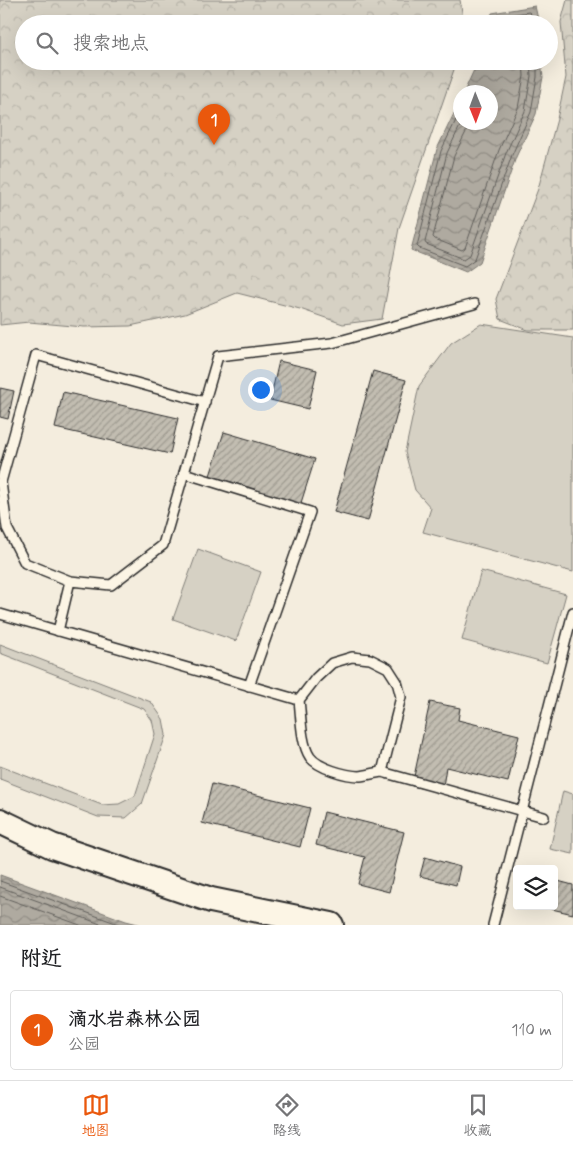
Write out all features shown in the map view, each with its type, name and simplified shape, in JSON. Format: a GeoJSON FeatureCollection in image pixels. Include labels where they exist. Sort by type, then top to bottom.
{"type":"FeatureCollection","features":[{"type":"Feature","properties":{"kind":"street"},"geometry":{"type":"LineString","coordinates":[[0,821],[52,846],[211,900],[331,925]]}},
{"type":"Feature","properties":{"kind":"lane"},"geometry":{"type":"LineString","coordinates":[[205,402],[36,355],[1,482],[7,528],[25,563],[70,581],[110,585],[163,545],[205,402],[218,356],[332,343],[474,304]]}},
{"type":"Feature","properties":{"kind":"lane"},"geometry":{"type":"LineString","coordinates":[[184,473],[310,512],[249,686]]}},
{"type":"Feature","properties":{"kind":"lane"},"geometry":{"type":"LineString","coordinates":[[58,631],[70,581]]}},
{"type":"Feature","properties":{"kind":"lane"},"geometry":{"type":"LineString","coordinates":[[493,925],[573,612]]}},
{"type":"Feature","properties":{"kind":"lane"},"geometry":{"type":"LineString","coordinates":[[0,614],[299,700]]}},
{"type":"Feature","properties":{"kind":"lane"},"geometry":{"type":"LineString","coordinates":[[382,772],[401,697],[397,682],[388,668],[370,659],[352,657],[332,663],[316,678],[299,700],[304,741],[310,757],[321,765],[338,772],[359,776],[382,772],[544,817]]}},
{"type":"Feature","properties":{"kind":"green space"},"geometry":{"type":"Polygon","coordinates":[[[0,0],[460,0],[462,15],[15,15],[15,70],[454,70],[399,228],[382,319],[343,324],[300,309],[237,293],[185,314],[130,326],[84,327],[29,322],[0,325],[0,0]]]}},
{"type":"Feature","properties":{"kind":"green space"},"geometry":{"type":"Polygon","coordinates":[[[567,0],[573,0],[573,330],[528,330],[500,319],[496,299],[538,189],[557,119],[566,77],[561,22],[567,0]]]}},
{"type":"Feature","properties":{"kind":"green space"},"geometry":{"type":"Polygon","coordinates":[[[481,324],[573,338],[573,572],[423,532],[431,508],[415,490],[405,452],[419,386],[451,343],[481,324]]]}},
{"type":"Feature","properties":{"kind":"green space"},"geometry":{"type":"Polygon","coordinates":[[[198,549],[261,572],[236,641],[173,619],[198,549]]]}},
{"type":"Feature","properties":{"kind":"green space"},"geometry":{"type":"Polygon","coordinates":[[[481,571],[566,594],[547,663],[462,640],[481,571]]]}},
{"type":"Feature","properties":{"kind":"green space"},"geometry":{"type":"Polygon","coordinates":[[[0,644],[151,702],[163,719],[166,735],[142,804],[126,818],[98,817],[0,779],[0,766],[102,805],[119,804],[135,796],[155,734],[152,720],[144,709],[0,653],[0,644]]]}},
{"type":"Feature","properties":{"kind":"green space"},"geometry":{"type":"Polygon","coordinates":[[[563,791],[573,794],[573,854],[550,849],[563,791]]]}},
{"type":"Feature","properties":{"kind":"water"},"geometry":{"type":"Polygon","coordinates":[[[535,6],[537,15],[491,15],[492,13],[535,6]]]}},
{"type":"Feature","properties":{"kind":"water"},"geometry":{"type":"Polygon","coordinates":[[[474,70],[542,70],[543,77],[536,114],[516,157],[480,262],[466,272],[411,250],[437,149],[453,116],[453,130],[498,130],[498,85],[467,85],[474,70]]]}},
{"type":"Feature","properties":{"kind":"water"},"geometry":{"type":"Polygon","coordinates":[[[0,875],[126,921],[142,925],[0,925],[0,875]]]}},
{"type":"Feature","properties":{"kind":"building"},"geometry":{"type":"Polygon","coordinates":[[[279,361],[317,370],[308,409],[270,400],[279,361]]]}},
{"type":"Feature","properties":{"kind":"building"},"geometry":{"type":"Polygon","coordinates":[[[373,371],[406,380],[368,521],[334,512],[373,371]]]}},
{"type":"Feature","properties":{"kind":"building"},"geometry":{"type":"Polygon","coordinates":[[[0,388],[14,391],[8,419],[0,417],[0,388]]]}},
{"type":"Feature","properties":{"kind":"building"},"geometry":{"type":"Polygon","coordinates":[[[63,392],[178,418],[170,454],[55,428],[63,392]]]}},
{"type":"Feature","properties":{"kind":"building"},"geometry":{"type":"Polygon","coordinates":[[[224,432],[315,459],[299,509],[208,482],[224,432]]]}},
{"type":"Feature","properties":{"kind":"building"},"geometry":{"type":"Polygon","coordinates":[[[430,702],[460,708],[458,720],[519,735],[508,782],[446,767],[442,793],[412,786],[430,702]]]}},
{"type":"Feature","properties":{"kind":"building"},"geometry":{"type":"Polygon","coordinates":[[[212,784],[310,808],[300,847],[202,823],[212,784]]]}},
{"type":"Feature","properties":{"kind":"building"},"geometry":{"type":"Polygon","coordinates":[[[324,812],[404,832],[389,892],[358,884],[365,857],[316,845],[324,812]]]}},
{"type":"Feature","properties":{"kind":"building"},"geometry":{"type":"Polygon","coordinates":[[[425,857],[460,867],[456,885],[420,876],[425,857]]]}},
{"type":"Feature","properties":{"kind":"building"},"geometry":{"type":"Polygon","coordinates":[[[558,881],[573,885],[573,914],[556,910],[558,910],[558,881]]]}},
{"type":"Feature","properties":{"kind":"place","name":"滴水岩森林公园"},"geometry":{"type":"Point","coordinates":[214,145]}}]}
